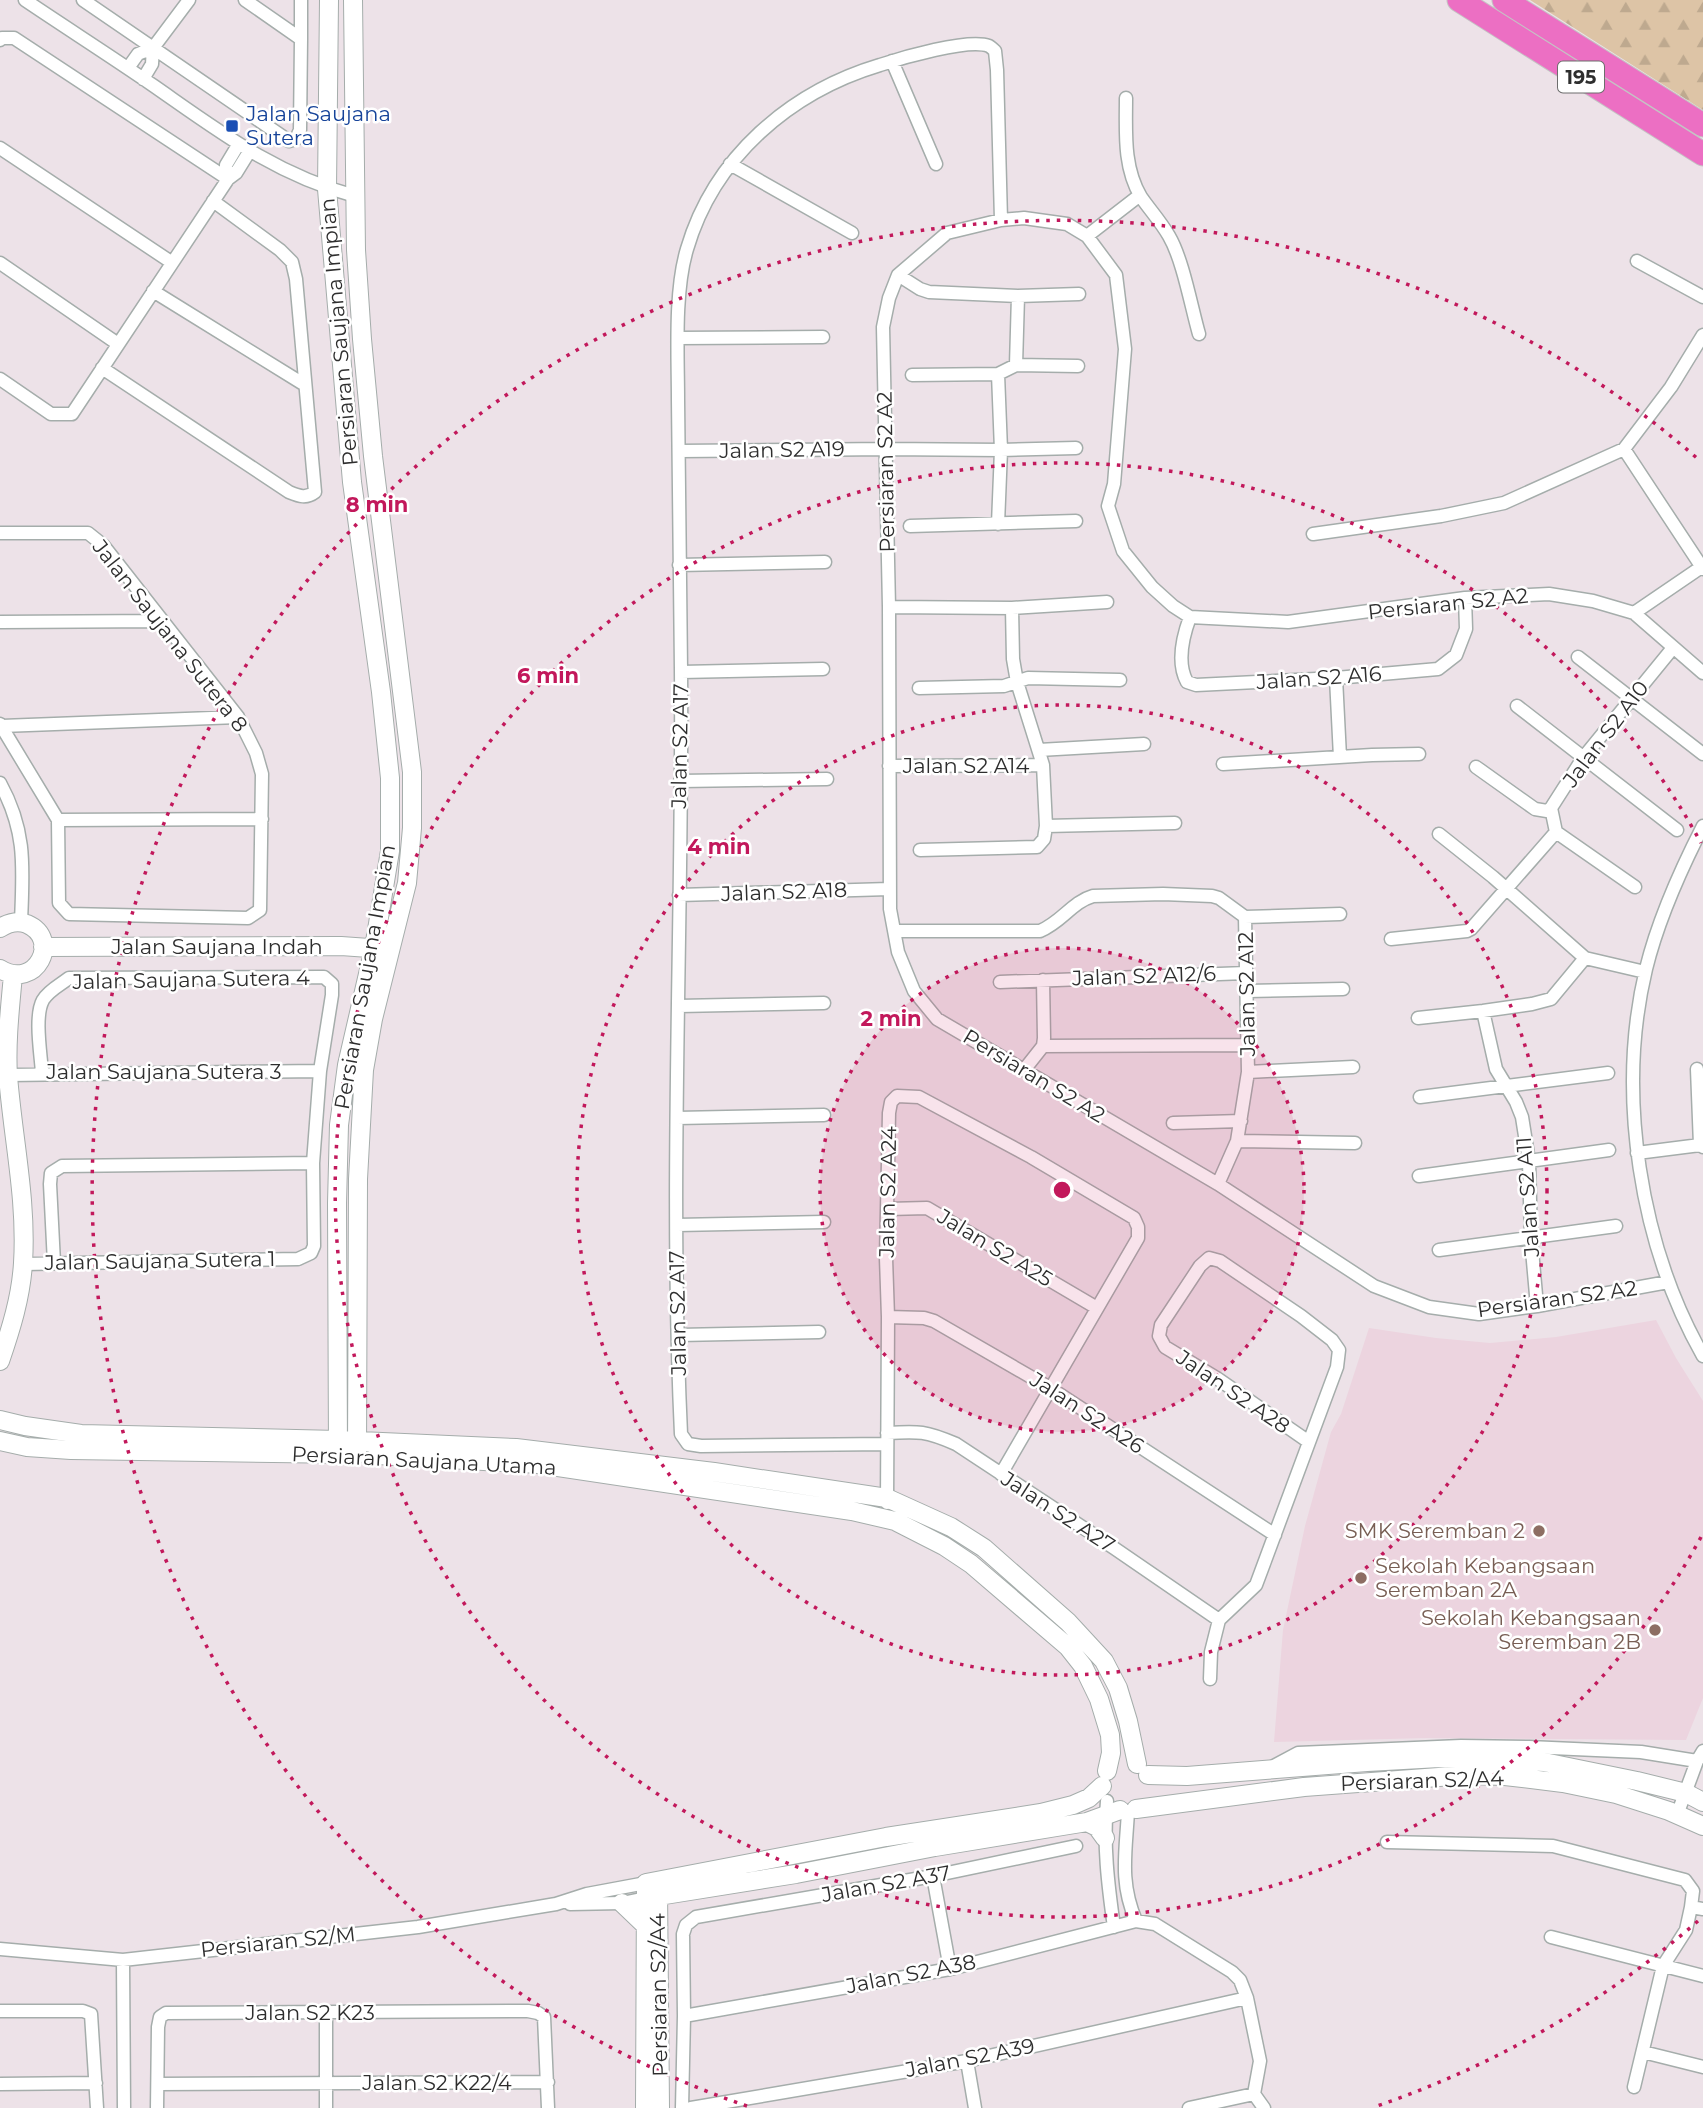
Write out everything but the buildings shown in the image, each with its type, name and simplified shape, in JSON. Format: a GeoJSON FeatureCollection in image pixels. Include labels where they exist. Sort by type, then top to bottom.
{"type":"FeatureCollection","features":[{"type":"Feature","properties":{"kind":"highway","name":"195"},"geometry":{"type":"LineString","coordinates":[[1459,0],[1703,154]]}},
{"type":"Feature","properties":{"kind":"highway","name":"195"},"geometry":{"type":"LineString","coordinates":[[1504,0],[1703,125]]}},
{"type":"Feature","properties":{"kind":"street"},"geometry":{"type":"LineString","coordinates":[[25,0],[244,148],[327,189],[355,196]]}},
{"type":"Feature","properties":{"kind":"street"},"geometry":{"type":"LineString","coordinates":[[83,0],[289,141],[296,139],[300,130],[301,0]]}},
{"type":"Feature","properties":{"kind":"street"},"geometry":{"type":"LineString","coordinates":[[128,68],[138,54],[153,48],[189,0]]}},
{"type":"Feature","properties":{"kind":"street"},"geometry":{"type":"LineString","coordinates":[[245,0],[301,39]]}},
{"type":"Feature","properties":{"kind":"street","name":"Persiaran Saujana Impian"},"geometry":{"type":"LineString","coordinates":[[329,0],[327,189],[352,482],[390,778],[390,851],[382,949],[363,1083],[358,1179],[358,1448]]}},
{"type":"Feature","properties":{"kind":"street","name":"Persiaran Saujana Impian"},"geometry":{"type":"LineString","coordinates":[[338,1447],[339,1125],[347,1065],[382,949],[407,883],[412,828],[412,772],[373,456],[356,250],[353,0]]}},
{"type":"Feature","properties":{"kind":"street"},"geometry":{"type":"LineString","coordinates":[[0,40],[14,38],[228,178]]}},
{"type":"Feature","properties":{"kind":"street","name":"Jalan S2 A17"},"geometry":{"type":"LineString","coordinates":[[887,1438],[715,1446],[688,1444],[681,1434],[677,1225],[681,673],[679,298],[686,250],[709,197],[730,164],[755,136],[791,106],[829,84],[892,61],[960,45],[988,45],[995,51],[1001,220]]}},
{"type":"Feature","properties":{"kind":"street"},"geometry":{"type":"LineString","coordinates":[[144,79],[152,64],[153,48]]}},
{"type":"Feature","properties":{"kind":"street"},"geometry":{"type":"LineString","coordinates":[[892,61],[936,164]]}},
{"type":"Feature","properties":{"kind":"street"},"geometry":{"type":"LineString","coordinates":[[1125,98],[1126,156],[1140,195],[1170,236],[1199,334]]}},
{"type":"Feature","properties":{"kind":"street"},"geometry":{"type":"LineString","coordinates":[[0,148],[171,262]]}},
{"type":"Feature","properties":{"kind":"street"},"geometry":{"type":"LineString","coordinates":[[0,379],[51,414],[72,414],[228,178],[236,173],[244,148]]}},
{"type":"Feature","properties":{"kind":"street"},"geometry":{"type":"LineString","coordinates":[[730,164],[852,233]]}},
{"type":"Feature","properties":{"kind":"street"},"geometry":{"type":"LineString","coordinates":[[1087,236],[1140,195]]}},
{"type":"Feature","properties":{"kind":"street"},"geometry":{"type":"LineString","coordinates":[[102,368],[289,492],[302,497],[315,492],[296,279],[292,262],[280,250],[213,201]]}},
{"type":"Feature","properties":{"kind":"street"},"geometry":{"type":"LineString","coordinates":[[1079,294],[1018,296],[929,292],[898,275],[947,233],[1001,220],[1024,218],[1067,224],[1087,236],[1116,275],[1125,349],[1114,484],[1108,506],[1123,551],[1152,587],[1190,617]]}},
{"type":"Feature","properties":{"kind":"street"},"geometry":{"type":"LineString","coordinates":[[1637,261],[1703,297]]}},
{"type":"Feature","properties":{"kind":"street"},"geometry":{"type":"LineString","coordinates":[[0,263],[118,344]]}},
{"type":"Feature","properties":{"kind":"street","name":"Persiaran S2 A2"},"geometry":{"type":"LineString","coordinates":[[898,275],[889,298],[883,327],[889,607],[889,889],[898,952],[915,991],[937,1019],[1218,1184],[1374,1286],[1429,1307],[1479,1314],[1668,1282]]}},
{"type":"Feature","properties":{"kind":"street"},"geometry":{"type":"LineString","coordinates":[[153,291],[305,385]]}},
{"type":"Feature","properties":{"kind":"street"},"geometry":{"type":"LineString","coordinates":[[1016,365],[1018,296]]}},
{"type":"Feature","properties":{"kind":"street"},"geometry":{"type":"LineString","coordinates":[[1313,534],[1441,516],[1504,503],[1624,449],[1671,387],[1703,335]]}},
{"type":"Feature","properties":{"kind":"street"},"geometry":{"type":"LineString","coordinates":[[678,338],[823,337]]}},
{"type":"Feature","properties":{"kind":"street"},"geometry":{"type":"LineString","coordinates":[[912,375],[998,374],[1016,365],[1078,366]]}},
{"type":"Feature","properties":{"kind":"street"},"geometry":{"type":"LineString","coordinates":[[998,374],[998,524]]}},
{"type":"Feature","properties":{"kind":"street","name":"Jalan S2 A19"},"geometry":{"type":"LineString","coordinates":[[679,451],[1076,448]]}},
{"type":"Feature","properties":{"kind":"street"},"geometry":{"type":"LineString","coordinates":[[1624,449],[1702,568],[1634,613]]}},
{"type":"Feature","properties":{"kind":"street"},"geometry":{"type":"LineString","coordinates":[[910,526],[1076,521]]}},
{"type":"Feature","properties":{"kind":"street","name":"Jalan Saujana Sutera 8"},"geometry":{"type":"LineString","coordinates":[[0,533],[88,533],[103,545],[239,717],[257,752],[262,774],[260,910],[248,918],[69,914],[60,903],[58,820]]}},
{"type":"Feature","properties":{"kind":"street"},"geometry":{"type":"LineString","coordinates":[[679,565],[825,562]]}},
{"type":"Feature","properties":{"kind":"street","name":"Persiaran S2 A2"},"geometry":{"type":"LineString","coordinates":[[1190,617],[1288,622],[1465,598],[1549,594],[1592,601],[1634,613],[1672,649],[1703,673]]}},
{"type":"Feature","properties":{"kind":"street","name":"Jalan S2 A16"},"geometry":{"type":"LineString","coordinates":[[1190,617],[1183,635],[1182,673],[1187,682],[1196,685],[1336,678],[1438,669],[1456,655],[1466,629],[1465,598]]}},
{"type":"Feature","properties":{"kind":"street"},"geometry":{"type":"LineString","coordinates":[[889,607],[1013,608],[1107,602]]}},
{"type":"Feature","properties":{"kind":"street","name":"Jalan S2 A14"},"geometry":{"type":"LineString","coordinates":[[1013,608],[1013,659],[1017,682],[1043,765],[1045,826]]}},
{"type":"Feature","properties":{"kind":"street"},"geometry":{"type":"LineString","coordinates":[[0,622],[162,621]]}},
{"type":"Feature","properties":{"kind":"street","name":"Jalan S2 A10"},"geometry":{"type":"LineString","coordinates":[[1556,832],[1551,808],[1583,758],[1672,649]]}},
{"type":"Feature","properties":{"kind":"street"},"geometry":{"type":"LineString","coordinates":[[1578,657],[1703,754]]}},
{"type":"Feature","properties":{"kind":"street"},"geometry":{"type":"LineString","coordinates":[[681,673],[823,669]]}},
{"type":"Feature","properties":{"kind":"street"},"geometry":{"type":"LineString","coordinates":[[919,688],[1004,686],[1028,678],[1120,681]]}},
{"type":"Feature","properties":{"kind":"street"},"geometry":{"type":"LineString","coordinates":[[1336,678],[1340,757]]}},
{"type":"Feature","properties":{"kind":"street"},"geometry":{"type":"LineString","coordinates":[[1517,706],[1677,830]]}},
{"type":"Feature","properties":{"kind":"street"},"geometry":{"type":"LineString","coordinates":[[239,717],[1,726],[58,820],[262,819]]}},
{"type":"Feature","properties":{"kind":"street"},"geometry":{"type":"LineString","coordinates":[[1039,750],[1144,744]]}},
{"type":"Feature","properties":{"kind":"street"},"geometry":{"type":"LineString","coordinates":[[1223,764],[1419,754]]}},
{"type":"Feature","properties":{"kind":"street","name":"Jalan S2 A14"},"geometry":{"type":"LineString","coordinates":[[889,766],[1043,765]]}},
{"type":"Feature","properties":{"kind":"street"},"geometry":{"type":"LineString","coordinates":[[1476,767],[1535,809],[1547,811],[1551,808]]}},
{"type":"Feature","properties":{"kind":"street"},"geometry":{"type":"LineString","coordinates":[[680,782],[827,779]]}},
{"type":"Feature","properties":{"kind":"street"},"geometry":{"type":"LineString","coordinates":[[0,783],[11,803],[22,841],[24,859],[21,922]]}},
{"type":"Feature","properties":{"kind":"street"},"geometry":{"type":"LineString","coordinates":[[920,850],[1037,847],[1044,839],[1045,826],[1175,823]]}},
{"type":"Feature","properties":{"kind":"street"},"geometry":{"type":"LineString","coordinates":[[1703,826],[1698,847],[1658,925],[1645,972],[1635,1041],[1634,1083],[1640,1178],[1659,1255],[1668,1282],[1703,1356]]}},
{"type":"Feature","properties":{"kind":"street"},"geometry":{"type":"LineString","coordinates":[[1391,939],[1471,929],[1556,832],[1636,887]]}},
{"type":"Feature","properties":{"kind":"street"},"geometry":{"type":"LineString","coordinates":[[1439,834],[1506,888],[1585,958],[1645,972]]}},
{"type":"Feature","properties":{"kind":"street","name":"Jalan S2 A18"},"geometry":{"type":"LineString","coordinates":[[679,895],[889,889]]}},
{"type":"Feature","properties":{"kind":"street","name":"Jalan S2 A12"},"geometry":{"type":"LineString","coordinates":[[894,931],[1040,931],[1054,926],[1085,898],[1093,896],[1212,896],[1219,898],[1245,918],[1248,1072],[1237,1141],[1218,1184]]}},
{"type":"Feature","properties":{"kind":"street"},"geometry":{"type":"LineString","coordinates":[[1245,918],[1340,914]]}},
{"type":"Feature","properties":{"kind":"street"},"geometry":{"type":"LineString","coordinates":[[0,928],[13,922],[28,925],[39,934],[43,947],[43,955],[35,968],[29,972],[7,972],[8,1145],[23,1213],[23,1264],[17,1304],[0,1361]]}},
{"type":"Feature","properties":{"kind":"street","name":"Jalan Saujana Indah"},"geometry":{"type":"LineString","coordinates":[[43,947],[341,946],[382,949]]}},
{"type":"Feature","properties":{"kind":"street"},"geometry":{"type":"LineString","coordinates":[[1418,1018],[1483,1012],[1550,999],[1585,958]]}},
{"type":"Feature","properties":{"kind":"street","name":"Jalan S2 A12/6"},"geometry":{"type":"LineString","coordinates":[[1000,982],[1246,973]]}},
{"type":"Feature","properties":{"kind":"street","name":"Jalan Saujana Sutera 4"},"geometry":{"type":"LineString","coordinates":[[42,1073],[39,1011],[51,990],[69,978],[324,977],[332,984],[332,995],[320,1071]]}},
{"type":"Feature","properties":{"kind":"street"},"geometry":{"type":"LineString","coordinates":[[1024,1070],[1043,1046],[1045,1038],[1043,980]]}},
{"type":"Feature","properties":{"kind":"street"},"geometry":{"type":"LineString","coordinates":[[1247,991],[1343,989]]}},
{"type":"Feature","properties":{"kind":"street"},"geometry":{"type":"LineString","coordinates":[[679,1006],[824,1003]]}},
{"type":"Feature","properties":{"kind":"street","name":"Jalan S2 A11"},"geometry":{"type":"LineString","coordinates":[[1483,1012],[1496,1069],[1516,1101],[1522,1117],[1529,1161],[1531,1238],[1537,1306]]}},
{"type":"Feature","properties":{"kind":"street"},"geometry":{"type":"LineString","coordinates":[[1043,1046],[1247,1045]]}},
{"type":"Feature","properties":{"kind":"street"},"geometry":{"type":"LineString","coordinates":[[1248,1072],[1353,1067]]}},
{"type":"Feature","properties":{"kind":"street"},"geometry":{"type":"LineString","coordinates":[[1637,1153],[1701,1146],[1697,1069]]}},
{"type":"Feature","properties":{"kind":"street"},"geometry":{"type":"LineString","coordinates":[[54,1263],[51,1173],[62,1166],[313,1163],[320,1071]]}},
{"type":"Feature","properties":{"kind":"street","name":"Jalan Saujana Sutera 3"},"geometry":{"type":"LineString","coordinates":[[8,1075],[320,1071]]}},
{"type":"Feature","properties":{"kind":"street"},"geometry":{"type":"LineString","coordinates":[[1420,1097],[1608,1073]]}},
{"type":"Feature","properties":{"kind":"street","name":"Jalan S2 A24"},"geometry":{"type":"LineString","coordinates":[[887,1518],[886,1258],[889,1113],[891,1102],[897,1096],[919,1097],[1031,1157],[1134,1218],[1138,1227],[1138,1238],[1097,1308]]}},
{"type":"Feature","properties":{"kind":"street"},"geometry":{"type":"LineString","coordinates":[[677,1118],[824,1115]]}},
{"type":"Feature","properties":{"kind":"street"},"geometry":{"type":"LineString","coordinates":[[1173,1123],[1241,1121]]}},
{"type":"Feature","properties":{"kind":"street"},"geometry":{"type":"LineString","coordinates":[[1237,1141],[1355,1143]]}},
{"type":"Feature","properties":{"kind":"street"},"geometry":{"type":"LineString","coordinates":[[1419,1176],[1609,1150]]}},
{"type":"Feature","properties":{"kind":"street","name":"Jalan Saujana Sutera 1"},"geometry":{"type":"LineString","coordinates":[[23,1264],[298,1259],[311,1253],[314,1246],[313,1163]]}},
{"type":"Feature","properties":{"kind":"street","name":"Jalan S2 A25"},"geometry":{"type":"LineString","coordinates":[[888,1209],[927,1208],[1097,1308]]}},
{"type":"Feature","properties":{"kind":"street"},"geometry":{"type":"LineString","coordinates":[[677,1225],[824,1222]]}},
{"type":"Feature","properties":{"kind":"street"},"geometry":{"type":"LineString","coordinates":[[1439,1250],[1616,1226]]}},
{"type":"Feature","properties":{"kind":"street","name":"Jalan S2 A28"},"geometry":{"type":"LineString","coordinates":[[1209,1258],[1220,1261],[1301,1316],[1332,1340],[1339,1350],[1337,1367],[1309,1442],[1218,1379],[1165,1347],[1159,1336],[1161,1325],[1200,1266],[1209,1258]]}},
{"type":"Feature","properties":{"kind":"street"},"geometry":{"type":"LineString","coordinates":[[1001,1474],[1097,1308]]}},
{"type":"Feature","properties":{"kind":"street","name":"Jalan S2 A26"},"geometry":{"type":"LineString","coordinates":[[888,1317],[924,1318],[934,1321],[1050,1388],[1275,1535]]}},
{"type":"Feature","properties":{"kind":"street"},"geometry":{"type":"LineString","coordinates":[[678,1335],[819,1332]]}},
{"type":"Feature","properties":{"kind":"street","name":"Persiaran Saujana Utama"},"geometry":{"type":"LineString","coordinates":[[0,1420],[82,1434],[358,1448],[538,1464],[887,1518],[944,1546],[971,1564],[1068,1647],[1083,1666],[1099,1699],[1110,1735],[1115,1801]]}},
{"type":"Feature","properties":{"kind":"street","name":"Jalan S2 A27"},"geometry":{"type":"LineString","coordinates":[[887,1438],[919,1431],[956,1444],[1219,1620]]}},
{"type":"Feature","properties":{"kind":"street","name":"Persiaran Saujana Utama"},"geometry":{"type":"LineString","coordinates":[[0,1441],[27,1447],[71,1450],[338,1447]]}},
{"type":"Feature","properties":{"kind":"street"},"geometry":{"type":"LineString","coordinates":[[1210,1679],[1211,1652],[1219,1620],[1256,1585],[1309,1442]]}},
{"type":"Feature","properties":{"kind":"street","name":"Persiaran Saujana Utama"},"geometry":{"type":"LineString","coordinates":[[358,1448],[516,1448],[714,1472],[887,1499],[951,1527],[984,1548],[1068,1622],[1104,1661],[1118,1688],[1143,1770]]}},
{"type":"Feature","properties":{"kind":"street"},"geometry":{"type":"LineString","coordinates":[[1434,1753],[1577,1748],[1700,1756],[1677,1815]]}},
{"type":"Feature","properties":{"kind":"street","name":"Persiaran S2/A4"},"geometry":{"type":"LineString","coordinates":[[1703,1802],[1686,1793],[1544,1762],[1434,1753],[1187,1776],[1143,1770],[1121,1763],[1115,1801],[1466,1775],[1506,1776],[1563,1783],[1616,1794],[1703,1826]]}},
{"type":"Feature","properties":{"kind":"street"},"geometry":{"type":"LineString","coordinates":[[556,1904],[622,1903],[652,1890],[886,1838],[1041,1813],[1089,1798],[1143,1805],[1151,1791],[1143,1770]]}},
{"type":"Feature","properties":{"kind":"street"},"geometry":{"type":"LineString","coordinates":[[556,1904],[587,1894],[652,1890],[796,1874],[935,1847],[1087,1822],[1115,1801]]}},
{"type":"Feature","properties":{"kind":"street"},"geometry":{"type":"LineString","coordinates":[[1114,1927],[1107,1882],[1105,1838],[1115,1801]]}},
{"type":"Feature","properties":{"kind":"street"},"geometry":{"type":"LineString","coordinates":[[1115,1801],[1124,1881],[1128,1903],[1136,1921],[1156,1924],[1232,1972],[1240,1980],[1247,1997],[1260,2061],[1254,2095],[1264,2108]]}},
{"type":"Feature","properties":{"kind":"street"},"geometry":{"type":"LineString","coordinates":[[1087,1822],[1097,1827],[1105,1838]]}},
{"type":"Feature","properties":{"kind":"street"},"geometry":{"type":"LineString","coordinates":[[1387,1842],[1553,1846],[1685,1880],[1693,1891],[1697,1908],[1663,1966],[1634,2087]]}},
{"type":"Feature","properties":{"kind":"street","name":"Jalan S2 A37"},"geometry":{"type":"LineString","coordinates":[[684,2016],[682,1934],[686,1924],[696,1917],[933,1877],[1076,1846]]}},
{"type":"Feature","properties":{"kind":"street"},"geometry":{"type":"LineString","coordinates":[[933,1877],[950,1969]]}},
{"type":"Feature","properties":{"kind":"street","name":"Persiaran S2/A4"},"geometry":{"type":"LineString","coordinates":[[645,2108],[646,1926],[652,1890]]}},
{"type":"Feature","properties":{"kind":"street","name":"Persiaran S2/A4"},"geometry":{"type":"LineString","coordinates":[[652,1890],[660,2108]]}},
{"type":"Feature","properties":{"kind":"street"},"geometry":{"type":"LineString","coordinates":[[622,1903],[646,1926]]}},
{"type":"Feature","properties":{"kind":"street","name":"Persiaran S2/M"},"geometry":{"type":"LineString","coordinates":[[0,1949],[123,1960],[418,1927],[556,1904]]}},
{"type":"Feature","properties":{"kind":"street","name":"Jalan S2 A38"},"geometry":{"type":"LineString","coordinates":[[684,2016],[950,1969],[1136,1921]]}},
{"type":"Feature","properties":{"kind":"street"},"geometry":{"type":"LineString","coordinates":[[1550,1937],[1703,1976]]}},
{"type":"Feature","properties":{"kind":"street"},"geometry":{"type":"LineString","coordinates":[[123,1960],[124,2108]]}},
{"type":"Feature","properties":{"kind":"street","name":"Jalan S2 A39"},"geometry":{"type":"LineString","coordinates":[[691,2108],[967,2061],[1247,1997]]}},
{"type":"Feature","properties":{"kind":"street"},"geometry":{"type":"LineString","coordinates":[[0,2011],[83,2011],[91,2014],[97,2108]]}},
{"type":"Feature","properties":{"kind":"street","name":"Jalan S2 K23"},"geometry":{"type":"LineString","coordinates":[[158,2084],[158,2027],[160,2017],[166,2013],[528,2011],[544,2017],[548,2082]]}},
{"type":"Feature","properties":{"kind":"street"},"geometry":{"type":"LineString","coordinates":[[326,2013],[326,2108]]}},
{"type":"Feature","properties":{"kind":"street"},"geometry":{"type":"LineString","coordinates":[[682,2108],[684,2016]]}},
{"type":"Feature","properties":{"kind":"street"},"geometry":{"type":"LineString","coordinates":[[1643,2052],[1703,2067]]}},
{"type":"Feature","properties":{"kind":"street"},"geometry":{"type":"LineString","coordinates":[[967,2061],[975,2108]]}},
{"type":"Feature","properties":{"kind":"street"},"geometry":{"type":"LineString","coordinates":[[548,2082],[548,2108]]}},
{"type":"Feature","properties":{"kind":"street","name":"Jalan S2 K22/4"},"geometry":{"type":"LineString","coordinates":[[158,2084],[548,2082]]}},
{"type":"Feature","properties":{"kind":"street"},"geometry":{"type":"LineString","coordinates":[[0,2084],[96,2083]]}},
{"type":"Feature","properties":{"kind":"street"},"geometry":{"type":"LineString","coordinates":[[158,2084],[158,2108]]}},
{"type":"Feature","properties":{"kind":"street"},"geometry":{"type":"LineString","coordinates":[[1189,2108],[1254,2095]]}},
{"type":"Feature","properties":{"kind":"shaded area"},"geometry":{"type":"Polygon","coordinates":[[[1656,1320],[1703,1401],[1703,1698],[1686,1740],[1427,1738],[1274,1742],[1283,1630],[1305,1526],[1331,1432],[1341,1414],[1369,1328],[1490,1343],[1556,1337],[1656,1320]]]}},
{"type":"Feature","properties":{"kind":"green space"},"geometry":{"type":"Polygon","coordinates":[[[1530,0],[1703,0],[1703,110],[1530,0]]]}},
{"type":"Feature","properties":{"kind":"place","name":"Jalan Saujana Sutera"},"geometry":{"type":"Point","coordinates":[232,126]}},
{"type":"Feature","properties":{"kind":"place","name":"SMK Seremban 2"},"geometry":{"type":"Point","coordinates":[1539,1531]}},
{"type":"Feature","properties":{"kind":"place","name":"Sekolah Kebangsaan Seremban 2A"},"geometry":{"type":"Point","coordinates":[1361,1578]}},
{"type":"Feature","properties":{"kind":"place","name":"Sekolah Kebangsaan Seremban 2B"},"geometry":{"type":"Point","coordinates":[1655,1630]}}]}
